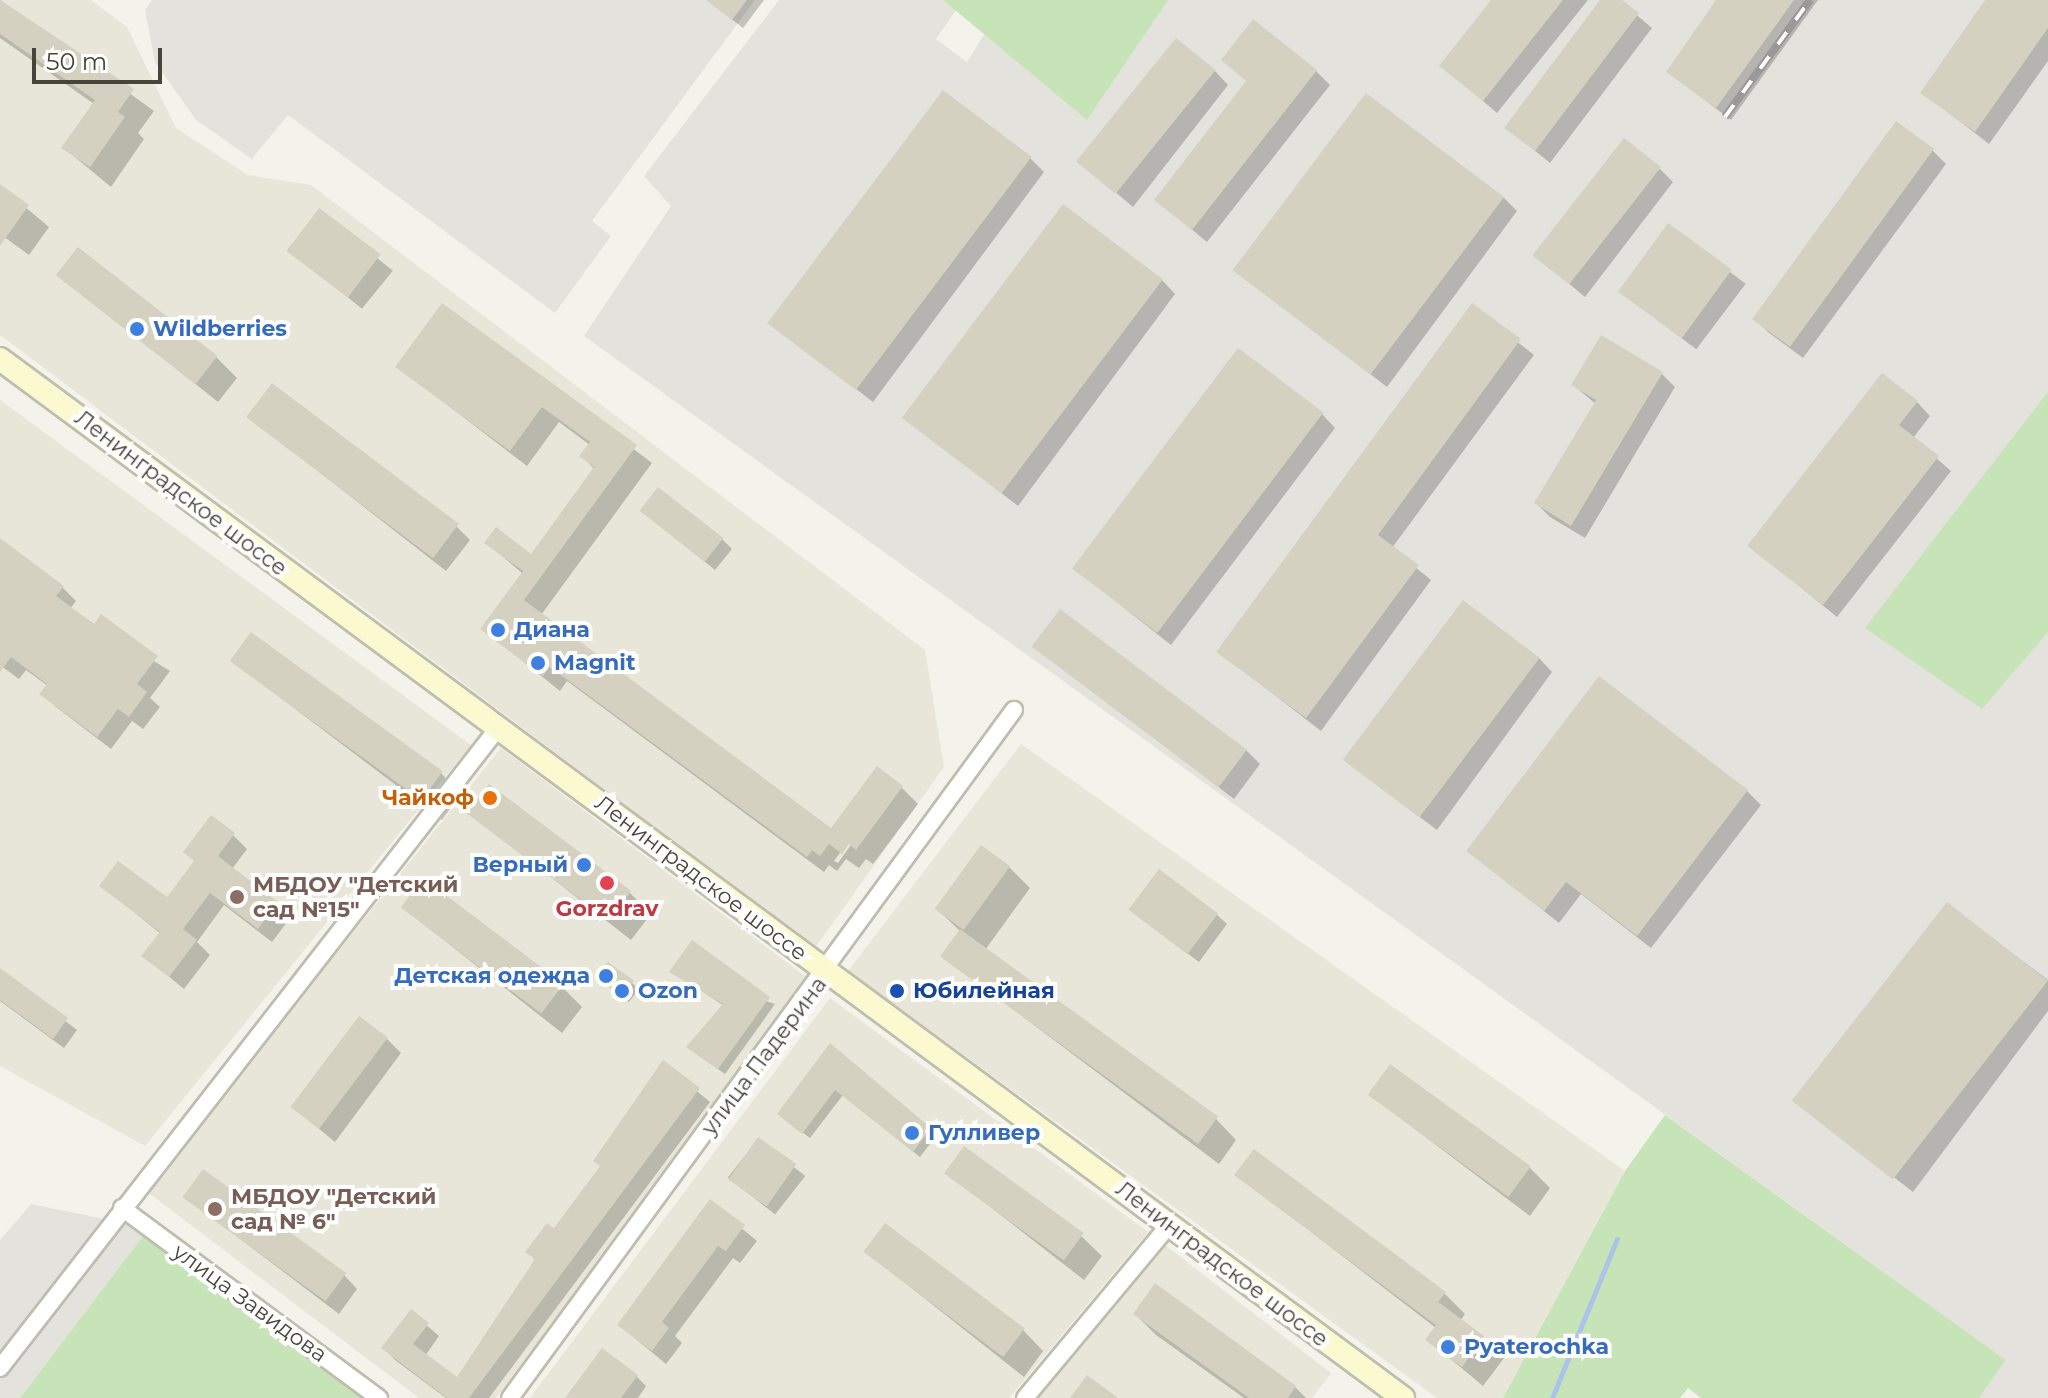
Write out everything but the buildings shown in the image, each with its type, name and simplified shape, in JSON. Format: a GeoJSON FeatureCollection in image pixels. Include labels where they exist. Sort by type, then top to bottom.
{"type":"FeatureCollection","features":[{"type":"Feature","properties":{"kind":"main road","name":"Ленинградское шоссе"},"geometry":{"type":"LineString","coordinates":[[0,359],[1403,1398]]}},
{"type":"Feature","properties":{"kind":"street","name":"улица Падерина"},"geometry":{"type":"LineString","coordinates":[[510,1398],[827,972],[1014,710]]}},
{"type":"Feature","properties":{"kind":"street"},"geometry":{"type":"LineString","coordinates":[[0,1368],[498,728]]}},
{"type":"Feature","properties":{"kind":"street","name":"улица Завидова"},"geometry":{"type":"LineString","coordinates":[[122,1208],[379,1398]]}},
{"type":"Feature","properties":{"kind":"street"},"geometry":{"type":"LineString","coordinates":[[1025,1398],[1169,1225]]}},
{"type":"Feature","properties":{"kind":"shaded area"},"geometry":{"type":"Polygon","coordinates":[[[0,0],[91,0],[127,27],[176,128],[248,175],[311,185],[925,650],[944,767],[815,948],[0,335],[0,0]]]}},
{"type":"Feature","properties":{"kind":"shaded area"},"geometry":{"type":"Polygon","coordinates":[[[152,0],[755,0],[592,221],[611,236],[555,313],[288,115],[252,159],[196,120],[155,62],[145,10],[152,0]]]}},
{"type":"Feature","properties":{"kind":"shaded area"},"geometry":{"type":"Polygon","coordinates":[[[779,0],[963,0],[936,39],[967,62],[1006,0],[2048,0],[2048,1398],[1979,1398],[2006,1360],[584,336],[671,206],[644,176],[779,0]]]}},
{"type":"Feature","properties":{"kind":"shaded area"},"geometry":{"type":"Polygon","coordinates":[[[0,400],[471,745],[145,1146],[0,1066],[0,400]]]}},
{"type":"Feature","properties":{"kind":"shaded area"},"geometry":{"type":"Polygon","coordinates":[[[1021,744],[1625,1171],[1503,1398],[1437,1398],[848,971],[1021,744]]]}},
{"type":"Feature","properties":{"kind":"shaded area"},"geometry":{"type":"Polygon","coordinates":[[[501,748],[809,979],[496,1398],[419,1398],[146,1191],[501,748]]]}},
{"type":"Feature","properties":{"kind":"shaded area"},"geometry":{"type":"Polygon","coordinates":[[[830,998],[1148,1232],[1009,1398],[530,1398],[830,998]]]}},
{"type":"Feature","properties":{"kind":"shaded area"},"geometry":{"type":"Polygon","coordinates":[[[31,1204],[149,1228],[20,1398],[0,1398],[0,1240],[31,1204]]]}},
{"type":"Feature","properties":{"kind":"shaded area"},"geometry":{"type":"Polygon","coordinates":[[[1165,1245],[1331,1373],[1312,1398],[1037,1398],[1165,1245]]]}},
{"type":"Feature","properties":{"kind":"green space"},"geometry":{"type":"Polygon","coordinates":[[[943,0],[1168,0],[1087,120],[943,0]]]}},
{"type":"Feature","properties":{"kind":"green space"},"geometry":{"type":"Polygon","coordinates":[[[2048,392],[2048,632],[1982,709],[1865,628],[2048,392]]]}},
{"type":"Feature","properties":{"kind":"green space"},"geometry":{"type":"Polygon","coordinates":[[[1665,1115],[2006,1360],[1979,1398],[1701,1398],[1688,1388],[1680,1398],[1503,1398],[1625,1171],[1665,1115]]]}},
{"type":"Feature","properties":{"kind":"green space"},"geometry":{"type":"Polygon","coordinates":[[[149,1228],[379,1398],[20,1398],[149,1228]]]}},
{"type":"Feature","properties":{"kind":"waterway"},"geometry":{"type":"LineString","coordinates":[[1552,1398],[1617,1239]]}},
{"type":"Feature","properties":{"kind":"railway"},"geometry":{"type":"LineString","coordinates":[[1725,117],[1810,0]]}},
{"type":"Feature","properties":{"kind":"place","name":"Wildberries"},"geometry":{"type":"Point","coordinates":[137,329]}},
{"type":"Feature","properties":{"kind":"place","name":"Диана"},"geometry":{"type":"Point","coordinates":[498,630]}},
{"type":"Feature","properties":{"kind":"place","name":"Magnit"},"geometry":{"type":"Point","coordinates":[538,663]}},
{"type":"Feature","properties":{"kind":"place","name":"Чайкоф"},"geometry":{"type":"Point","coordinates":[490,798]}},
{"type":"Feature","properties":{"kind":"place","name":"Верный"},"geometry":{"type":"Point","coordinates":[584,865]}},
{"type":"Feature","properties":{"kind":"place","name":"Gorzdrav"},"geometry":{"type":"Point","coordinates":[607,883]}},
{"type":"Feature","properties":{"kind":"place","name":"МБДОУ \"Детский сад №15\""},"geometry":{"type":"Point","coordinates":[237,897]}},
{"type":"Feature","properties":{"kind":"place","name":"Детская одежда"},"geometry":{"type":"Point","coordinates":[606,976]}},
{"type":"Feature","properties":{"kind":"place","name":"Ozon"},"geometry":{"type":"Point","coordinates":[622,991]}},
{"type":"Feature","properties":{"kind":"place","name":"Юбилейная"},"geometry":{"type":"Point","coordinates":[897,991]}},
{"type":"Feature","properties":{"kind":"place","name":"Гулливер"},"geometry":{"type":"Point","coordinates":[912,1133]}},
{"type":"Feature","properties":{"kind":"place","name":"МБДОУ \"Детский сад № 6\""},"geometry":{"type":"Point","coordinates":[215,1209]}},
{"type":"Feature","properties":{"kind":"place","name":"Pyaterochka"},"geometry":{"type":"Point","coordinates":[1448,1347]}}]}
